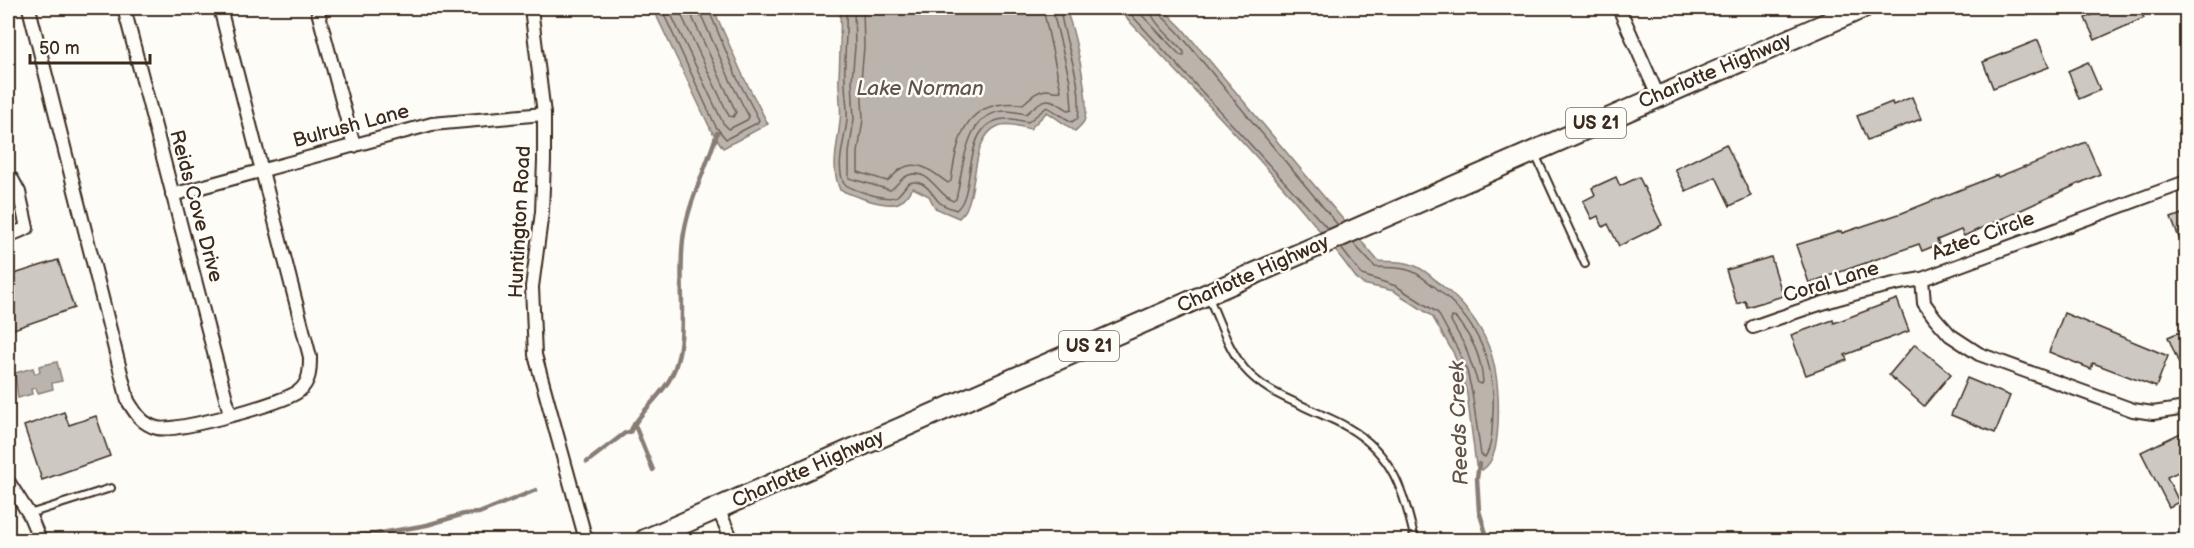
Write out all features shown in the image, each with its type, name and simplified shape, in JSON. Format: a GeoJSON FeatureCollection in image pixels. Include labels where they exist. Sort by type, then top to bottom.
{"type":"FeatureCollection","features":[{"type":"Feature","properties":{"kind":"main road","name":"Charlotte Highway"},"geometry":{"type":"LineString","coordinates":[[645,540],[1862,8]]}},
{"type":"Feature","properties":{"kind":"street"},"geometry":{"type":"LineString","coordinates":[[29,8],[128,401],[141,421],[159,429],[179,428],[281,401],[301,390],[310,376],[310,357],[220,8]]}},
{"type":"Feature","properties":{"kind":"street","name":"Reids Cove Drive"},"geometry":{"type":"LineString","coordinates":[[124,8],[230,414]]}},
{"type":"Feature","properties":{"kind":"street"},"geometry":{"type":"LineString","coordinates":[[317,8],[354,146]]}},
{"type":"Feature","properties":{"kind":"street","name":"Huntington Road"},"geometry":{"type":"LineString","coordinates":[[531,8],[544,114],[542,212],[532,287],[535,355],[585,540]]}},
{"type":"Feature","properties":{"kind":"street"},"geometry":{"type":"LineString","coordinates":[[1619,8],[1658,96]]}},
{"type":"Feature","properties":{"kind":"street","name":"Bulrush Lane"},"geometry":{"type":"LineString","coordinates":[[172,195],[432,124],[544,114]]}},
{"type":"Feature","properties":{"kind":"street"},"geometry":{"type":"LineString","coordinates":[[8,180],[12,179],[19,192],[27,228],[8,236]]}},
{"type":"Feature","properties":{"kind":"street","name":"Aztec Circle"},"geometry":{"type":"LineString","coordinates":[[2187,182],[1922,279],[1924,303],[1935,318],[1950,335],[1978,354],[2133,410],[2153,414],[2187,408]]}},
{"type":"Feature","properties":{"kind":"street","name":"Coral Lane"},"geometry":{"type":"LineString","coordinates":[[1753,327],[1837,297],[1922,279]]}},
{"type":"Feature","properties":{"kind":"street"},"geometry":{"type":"LineString","coordinates":[[8,481],[28,514],[40,540]]}},
{"type":"Feature","properties":{"kind":"street"},"geometry":{"type":"LineString","coordinates":[[718,509],[732,540]]}},
{"type":"Feature","properties":{"kind":"lane"},"geometry":{"type":"LineString","coordinates":[[1533,151],[1585,264]]}},
{"type":"Feature","properties":{"kind":"lane"},"geometry":{"type":"LineString","coordinates":[[1207,295],[1231,348],[1245,369],[1268,390],[1347,427],[1373,446],[1394,472],[1405,501],[1415,540]]}},
{"type":"Feature","properties":{"kind":"lane"},"geometry":{"type":"LineString","coordinates":[[28,514],[111,488]]}},
{"type":"Feature","properties":{"kind":"water"},"geometry":{"type":"Polygon","coordinates":[[[654,8],[713,8],[743,76],[768,124],[723,148],[711,130],[654,8]]]}},
{"type":"Feature","properties":{"kind":"water","name":"Lake Norman"},"geometry":{"type":"Polygon","coordinates":[[[840,8],[1065,8],[1077,47],[1084,82],[1086,112],[1084,121],[1075,131],[1047,112],[1030,129],[1006,124],[989,132],[979,151],[970,197],[964,213],[959,218],[935,208],[929,196],[913,188],[900,202],[894,204],[870,201],[840,190],[835,164],[840,116],[840,8]]]}},
{"type":"Feature","properties":{"kind":"water"},"geometry":{"type":"Polygon","coordinates":[[[1117,8],[1162,8],[1182,28],[1378,261],[1402,262],[1418,267],[1457,299],[1470,314],[1488,346],[1497,383],[1498,425],[1495,450],[1490,462],[1482,470],[1476,465],[1467,394],[1461,373],[1453,352],[1432,316],[1394,291],[1363,284],[1357,279],[1330,243],[1271,174],[1117,8]]]}},
{"type":"Feature","properties":{"kind":"water"},"geometry":{"type":"Polygon","coordinates":[[[57,362],[62,381],[52,383],[53,389],[38,393],[36,388],[31,389],[32,394],[18,398],[15,373],[33,368],[35,374],[40,372],[39,366],[57,362]]]}},
{"type":"Feature","properties":{"kind":"building"},"geometry":{"type":"Polygon","coordinates":[[[2107,8],[2139,8],[2144,18],[2095,40],[2085,18],[2107,8]]]}},
{"type":"Feature","properties":{"kind":"building"},"geometry":{"type":"Polygon","coordinates":[[[2038,40],[2049,67],[1993,88],[1983,62],[2038,40]]]}},
{"type":"Feature","properties":{"kind":"building"},"geometry":{"type":"Polygon","coordinates":[[[2088,62],[2100,90],[2079,99],[2068,71],[2088,62]]]}},
{"type":"Feature","properties":{"kind":"building"},"geometry":{"type":"Polygon","coordinates":[[[1912,97],[1921,119],[1867,140],[1857,116],[1892,102],[1893,105],[1912,97]]]}},
{"type":"Feature","properties":{"kind":"building"},"geometry":{"type":"Polygon","coordinates":[[[2086,142],[2100,174],[1964,236],[1961,230],[1937,240],[1939,244],[1922,251],[1919,244],[1809,283],[1796,245],[1841,231],[1842,233],[1902,213],[2086,142]]]}},
{"type":"Feature","properties":{"kind":"building"},"geometry":{"type":"Polygon","coordinates":[[[1726,144],[1751,196],[1730,206],[1716,177],[1686,191],[1675,169],[1726,144]]]}},
{"type":"Feature","properties":{"kind":"building"},"geometry":{"type":"Polygon","coordinates":[[[1616,177],[1620,186],[1639,177],[1662,225],[1619,246],[1608,224],[1603,227],[1598,216],[1592,219],[1583,201],[1595,195],[1592,188],[1616,177]]]}},
{"type":"Feature","properties":{"kind":"building"},"geometry":{"type":"Polygon","coordinates":[[[2187,212],[2187,255],[2186,255],[2171,218],[2187,212]]]}},
{"type":"Feature","properties":{"kind":"building"},"geometry":{"type":"Polygon","coordinates":[[[1771,257],[1783,296],[1747,307],[1745,301],[1737,304],[1726,270],[1771,257]]]}},
{"type":"Feature","properties":{"kind":"building"},"geometry":{"type":"Polygon","coordinates":[[[58,260],[74,308],[8,331],[8,276],[58,260]]]}},
{"type":"Feature","properties":{"kind":"building"},"geometry":{"type":"Polygon","coordinates":[[[1897,299],[1909,331],[1845,355],[1847,360],[1806,375],[1791,335],[1833,320],[1834,323],[1897,299]]]}},
{"type":"Feature","properties":{"kind":"building"},"geometry":{"type":"Polygon","coordinates":[[[2064,313],[2168,356],[2156,387],[2093,363],[2091,369],[2049,352],[2064,313]]]}},
{"type":"Feature","properties":{"kind":"building"},"geometry":{"type":"Polygon","coordinates":[[[2187,329],[2187,381],[2186,381],[2168,337],[2187,329]]]}},
{"type":"Feature","properties":{"kind":"building"},"geometry":{"type":"Polygon","coordinates":[[[1915,344],[1951,374],[1924,406],[1889,375],[1915,344]]]}},
{"type":"Feature","properties":{"kind":"building"},"geometry":{"type":"Polygon","coordinates":[[[1967,378],[2010,396],[1995,433],[1951,415],[1967,378]]]}},
{"type":"Feature","properties":{"kind":"building"},"geometry":{"type":"Polygon","coordinates":[[[64,412],[69,425],[96,416],[110,456],[42,480],[24,426],[64,412]]]}},
{"type":"Feature","properties":{"kind":"building"},"geometry":{"type":"Polygon","coordinates":[[[2187,430],[2187,468],[2167,477],[2179,502],[2169,507],[2141,452],[2187,430]]]}},
{"type":"Feature","properties":{"kind":"waterway"},"geometry":{"type":"LineString","coordinates":[[587,462],[625,433],[630,432],[662,391],[677,362],[682,326],[681,268],[684,233],[690,207],[717,133]]}},
{"type":"Feature","properties":{"kind":"waterway"},"geometry":{"type":"LineString","coordinates":[[634,423],[653,470]]}},
{"type":"Feature","properties":{"kind":"waterway","name":"Reeds Creek"},"geometry":{"type":"LineString","coordinates":[[1479,464],[1477,478],[1479,511],[1488,540]]}},
{"type":"Feature","properties":{"kind":"waterway"},"geometry":{"type":"LineString","coordinates":[[286,540],[376,534],[427,525],[464,514],[479,513],[536,490]]}}]}
